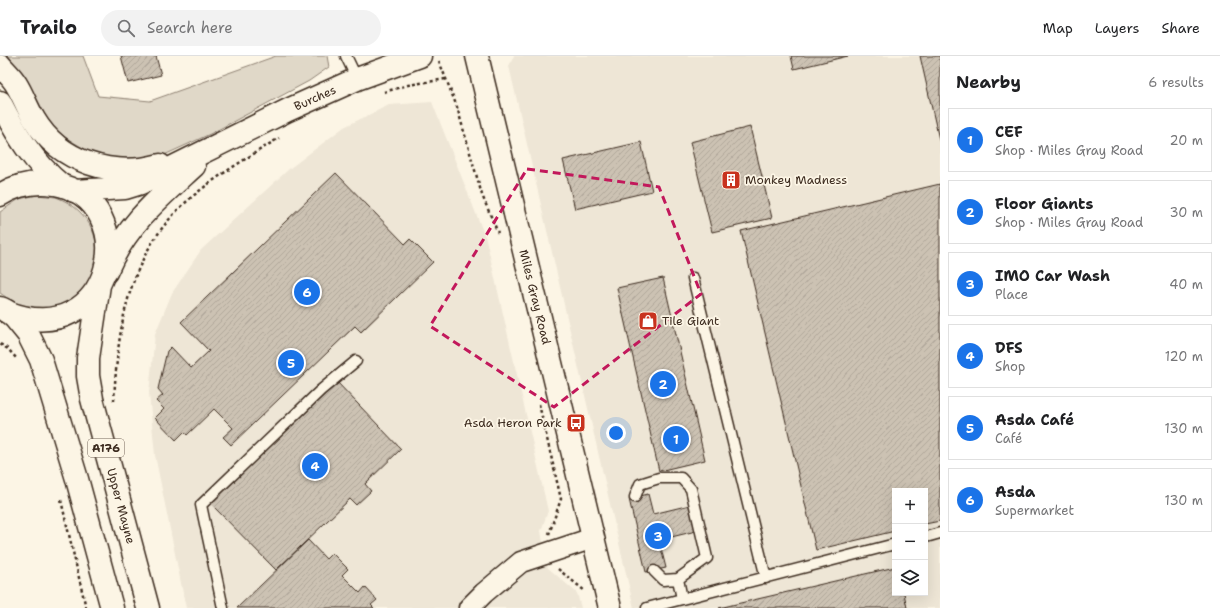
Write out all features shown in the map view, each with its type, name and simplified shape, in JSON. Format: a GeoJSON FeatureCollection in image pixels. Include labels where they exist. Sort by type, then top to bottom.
{"type":"FeatureCollection","features":[{"type":"Feature","properties":{"kind":"street","name":"Burches"},"geometry":{"type":"LineString","coordinates":[[0,195],[10,189],[27,184],[44,182],[67,188],[125,188],[142,183],[215,148],[261,122],[357,79],[420,56]]}},
{"type":"Feature","properties":{"kind":"street","name":"Miles Gray Road"},"geometry":{"type":"LineString","coordinates":[[477,56],[610,608]]}},
{"type":"Feature","properties":{"kind":"street"},"geometry":{"type":"LineString","coordinates":[[0,65],[15,83],[33,119],[43,132],[58,147],[76,158],[94,166],[128,170],[147,168],[215,148]]}},
{"type":"Feature","properties":{"kind":"street"},"geometry":{"type":"LineString","coordinates":[[0,102],[26,148],[50,176],[67,188]]}},
{"type":"Feature","properties":{"kind":"street","name":"Burches"},"geometry":{"type":"LineString","coordinates":[[103,278],[121,241],[133,224],[145,211],[215,148]]}},
{"type":"Feature","properties":{"kind":"street","name":"Upper Mayne"},"geometry":{"type":"LineString","coordinates":[[67,188],[94,208],[106,231],[109,256],[103,278],[88,358],[88,376],[92,399],[148,608]]}},
{"type":"Feature","properties":{"kind":"street"},"geometry":{"type":"LineString","coordinates":[[3,309],[20,317],[38,320],[58,318],[77,309],[91,297],[103,278]]}},
{"type":"Feature","properties":{"kind":"street","name":"A176"},"geometry":{"type":"LineString","coordinates":[[3,309],[15,318],[28,334],[41,360],[77,479],[112,608]]}},
{"type":"Feature","properties":{"kind":"street"},"geometry":{"type":"LineString","coordinates":[[469,608],[484,593],[521,562],[550,551],[593,538]]}},
{"type":"Feature","properties":{"kind":"lane"},"geometry":{"type":"LineString","coordinates":[[346,56],[357,79]]}},
{"type":"Feature","properties":{"kind":"lane"},"geometry":{"type":"LineString","coordinates":[[693,278],[766,578]]}},
{"type":"Feature","properties":{"kind":"lane"},"geometry":{"type":"LineString","coordinates":[[223,608],[201,505],[321,390],[356,361]]}},
{"type":"Feature","properties":{"kind":"lane"},"geometry":{"type":"LineString","coordinates":[[635,497],[640,484],[659,478],[681,478],[691,489],[707,558],[678,579],[663,580],[654,571]]}},
{"type":"Feature","properties":{"kind":"lane"},"geometry":{"type":"LineString","coordinates":[[928,536],[940,533]]}},
{"type":"Feature","properties":{"kind":"lane"},"geometry":{"type":"LineString","coordinates":[[647,608],[892,545]]}},
{"type":"Feature","properties":{"kind":"lane"},"geometry":{"type":"LineString","coordinates":[[678,579],[682,599]]}},
{"type":"Feature","properties":{"kind":"path"},"geometry":{"type":"LineString","coordinates":[[438,56],[457,107],[482,196],[499,235]]}},
{"type":"Feature","properties":{"kind":"path"},"geometry":{"type":"LineString","coordinates":[[379,93],[408,85],[446,80]]}},
{"type":"Feature","properties":{"kind":"path"},"geometry":{"type":"LineString","coordinates":[[114,406],[116,363],[122,316],[140,262],[157,234],[177,211],[198,192],[282,136]]}},
{"type":"Feature","properties":{"kind":"path"},"geometry":{"type":"LineString","coordinates":[[538,400],[561,499],[547,539],[550,551],[554,566],[589,594]]}},
{"type":"Feature","properties":{"kind":"path"},"geometry":{"type":"LineString","coordinates":[[60,498],[86,608]]}},
{"type":"Feature","properties":{"kind":"highlighted area"},"geometry":{"type":"Polygon","coordinates":[[[527,169],[659,187],[701,294],[554,407],[430,326],[527,169]]]}},
{"type":"Feature","properties":{"kind":"shaded area"},"geometry":{"type":"Polygon","coordinates":[[[9,56],[83,56],[98,96],[150,101],[276,56],[327,56],[329,67],[309,81],[210,134],[160,157],[101,159],[50,128],[9,56]]]}},
{"type":"Feature","properties":{"kind":"shaded area"},"geometry":{"type":"Polygon","coordinates":[[[514,56],[940,56],[940,608],[634,608],[509,66],[514,56]]]}},
{"type":"Feature","properties":{"kind":"shaded area"},"geometry":{"type":"Polygon","coordinates":[[[432,102],[486,239],[548,511],[541,531],[547,567],[577,593],[581,608],[186,608],[155,455],[149,393],[155,334],[172,293],[201,250],[289,169],[344,127],[389,105],[432,102]]]}},
{"type":"Feature","properties":{"kind":"shaded area"},"geometry":{"type":"Polygon","coordinates":[[[37,195],[56,197],[77,209],[92,229],[97,248],[94,267],[86,284],[73,298],[56,306],[36,309],[15,303],[0,293],[0,212],[19,199],[37,195]]]}},
{"type":"Feature","properties":{"kind":"building"},"geometry":{"type":"Polygon","coordinates":[[[121,56],[156,56],[161,75],[128,83],[121,56]]]}},
{"type":"Feature","properties":{"kind":"building"},"geometry":{"type":"Polygon","coordinates":[[[791,56],[848,56],[794,69],[791,56]]]}},
{"type":"Feature","properties":{"kind":"building"},"geometry":{"type":"Polygon","coordinates":[[[920,56],[940,56],[940,144],[920,56]]]}},
{"type":"Feature","properties":{"kind":"building","name":"Monkey Madness"},"geometry":{"type":"Polygon","coordinates":[[[750,127],[772,218],[712,232],[690,142],[750,127]]]}},
{"type":"Feature","properties":{"kind":"building"},"geometry":{"type":"Polygon","coordinates":[[[641,142],[652,191],[575,209],[563,160],[641,142]]]}},
{"type":"Feature","properties":{"kind":"building"},"geometry":{"type":"Polygon","coordinates":[[[336,173],[405,244],[410,239],[433,262],[361,332],[355,326],[231,445],[223,437],[233,428],[214,409],[187,435],[184,432],[176,440],[155,418],[164,409],[156,401],[163,395],[158,389],[167,351],[171,347],[191,368],[209,351],[181,322],[336,173]]]}},
{"type":"Feature","properties":{"kind":"building"},"geometry":{"type":"Polygon","coordinates":[[[940,184],[940,521],[928,523],[928,488],[892,488],[892,532],[816,550],[741,231],[940,184]]]}},
{"type":"Feature","properties":{"kind":"building"},"geometry":{"type":"Polygon","coordinates":[[[663,278],[705,460],[659,471],[617,288],[663,278]]]}},
{"type":"Feature","properties":{"kind":"building"},"geometry":{"type":"Polygon","coordinates":[[[336,381],[401,449],[365,484],[371,491],[356,505],[350,499],[276,570],[210,503],[336,381]]]}},
{"type":"Feature","properties":{"kind":"building"},"geometry":{"type":"Polygon","coordinates":[[[648,494],[653,514],[690,505],[696,531],[659,540],[666,568],[646,572],[629,499],[648,494]]]}},
{"type":"Feature","properties":{"kind":"building"},"geometry":{"type":"Polygon","coordinates":[[[308,540],[326,559],[332,553],[348,569],[342,575],[360,593],[365,587],[377,600],[371,605],[374,608],[237,608],[308,540]]]}},
{"type":"Feature","properties":{"kind":"building"},"geometry":{"type":"Polygon","coordinates":[[[892,568],[892,596],[905,596],[907,608],[719,608],[892,568]]]}},
{"type":"Feature","properties":{"kind":"place","name":"Monkey Madness"},"geometry":{"type":"Point","coordinates":[731,180]}},
{"type":"Feature","properties":{"kind":"place","name":"Asda"},"geometry":{"type":"Point","coordinates":[307,292]}},
{"type":"Feature","properties":{"kind":"place","name":"Tile Giant"},"geometry":{"type":"Point","coordinates":[648,321]}},
{"type":"Feature","properties":{"kind":"place","name":"Asda Café"},"geometry":{"type":"Point","coordinates":[291,363]}},
{"type":"Feature","properties":{"kind":"place","name":"Floor Giants"},"geometry":{"type":"Point","coordinates":[663,384]}},
{"type":"Feature","properties":{"kind":"place","name":"Asda Heron Park"},"geometry":{"type":"Point","coordinates":[576,423]}},
{"type":"Feature","properties":{"kind":"place","name":"CEF"},"geometry":{"type":"Point","coordinates":[676,439]}},
{"type":"Feature","properties":{"kind":"place","name":"DFS"},"geometry":{"type":"Point","coordinates":[315,466]}},
{"type":"Feature","properties":{"kind":"place","name":"IMO Car Wash"},"geometry":{"type":"Point","coordinates":[658,536]}}]}
